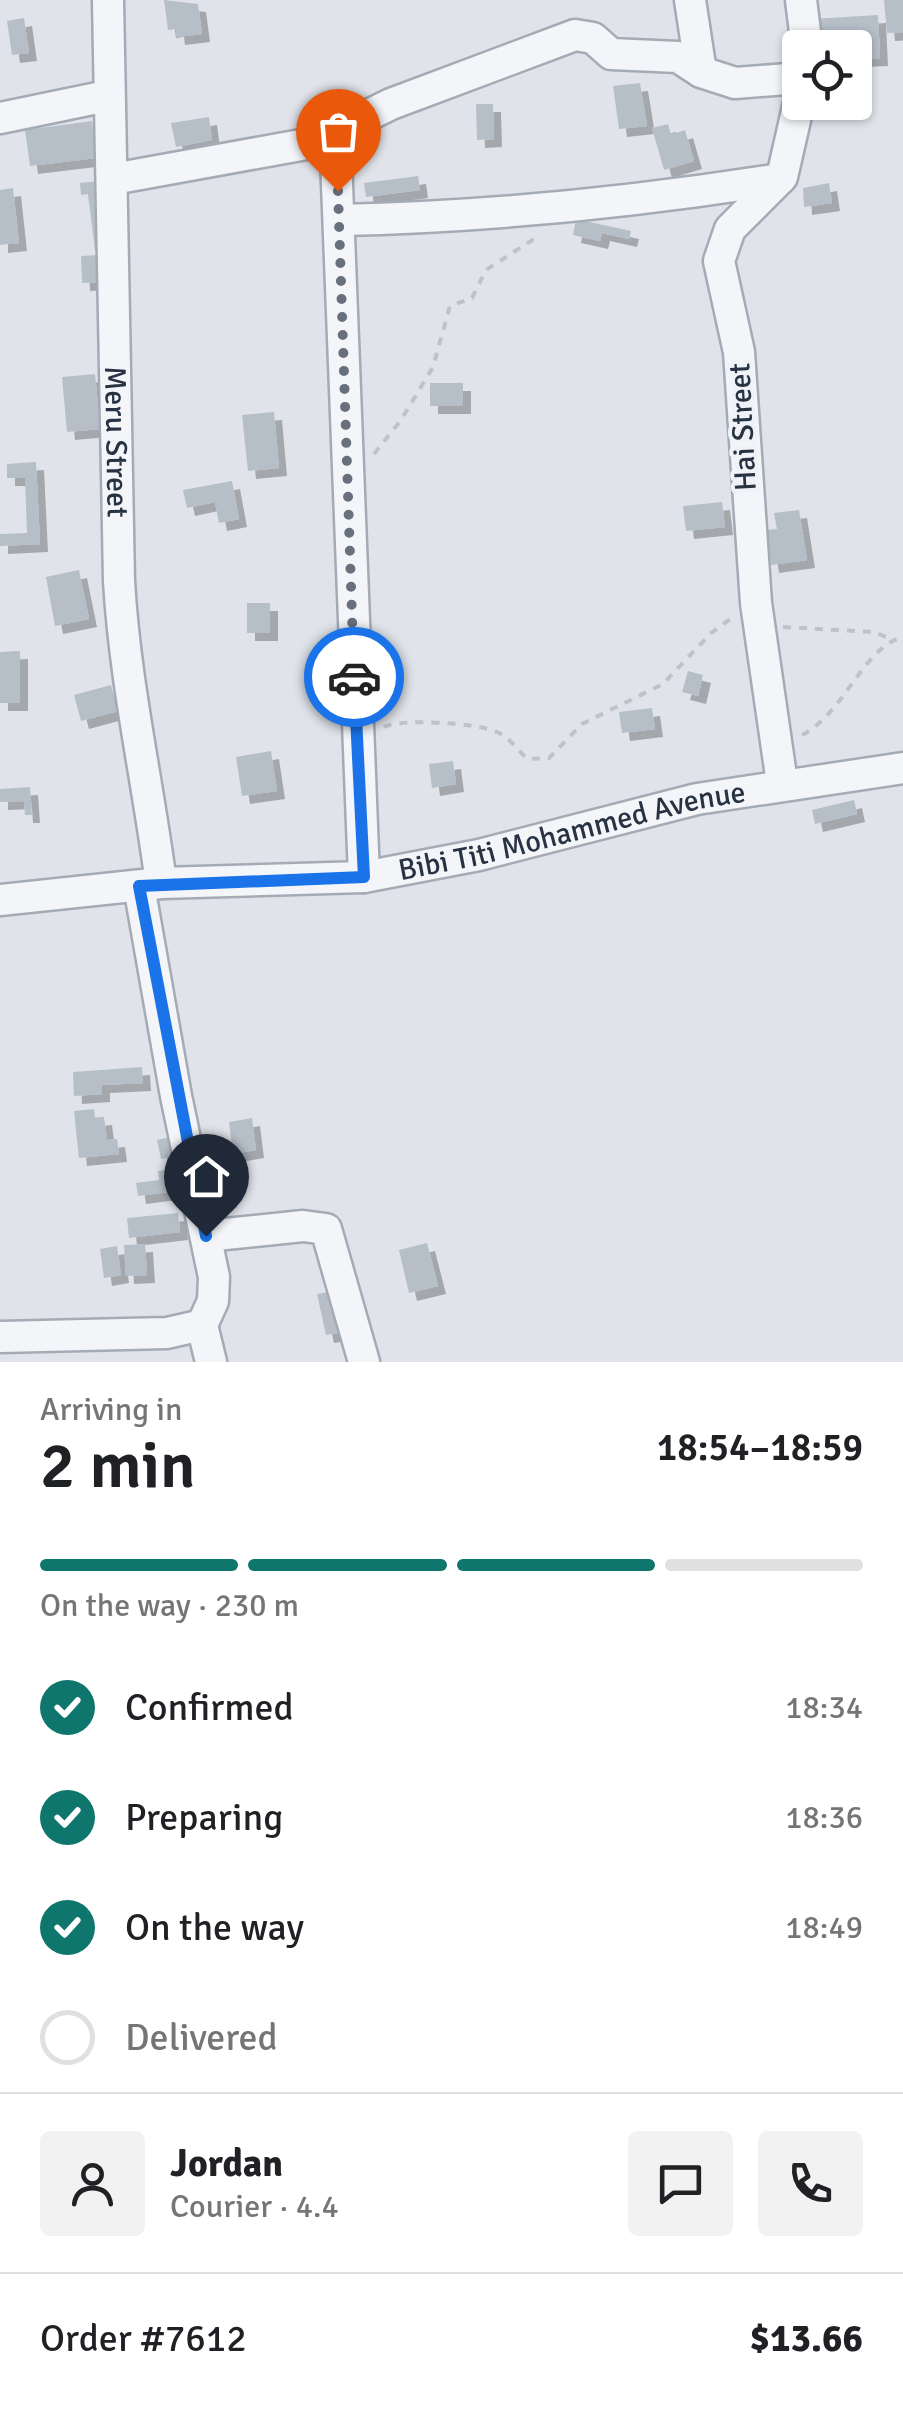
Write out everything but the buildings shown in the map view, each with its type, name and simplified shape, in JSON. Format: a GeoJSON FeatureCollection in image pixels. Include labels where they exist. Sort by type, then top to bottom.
{"type":"FeatureCollection","features":[{"type":"Feature","properties":{"kind":"street","name":"Meru Street"},"geometry":{"type":"LineString","coordinates":[[108,0],[107,96],[113,179],[123,650],[150,885],[214,1290],[202,1325]]}},
{"type":"Feature","properties":{"kind":"street"},"geometry":{"type":"LineString","coordinates":[[690,0],[702,72]]}},
{"type":"Feature","properties":{"kind":"street"},"geometry":{"type":"LineString","coordinates":[[808,30],[809,4]]}},
{"type":"Feature","properties":{"kind":"street"},"geometry":{"type":"LineString","coordinates":[[113,179],[312,143],[391,104],[575,36],[593,38],[612,54],[678,56],[702,72],[746,84],[782,80]]}},
{"type":"Feature","properties":{"kind":"street"},"geometry":{"type":"LineString","coordinates":[[0,118],[107,96]]}},
{"type":"Feature","properties":{"kind":"street"},"geometry":{"type":"LineString","coordinates":[[340,220],[432,218],[650,199],[780,179],[795,120]]}},
{"type":"Feature","properties":{"kind":"street"},"geometry":{"type":"LineString","coordinates":[[336,133],[364,877]]}},
{"type":"Feature","properties":{"kind":"street","name":"Hai Street"},"geometry":{"type":"LineString","coordinates":[[780,179],[730,229],[719,261],[739,352],[757,617],[782,782]]}},
{"type":"Feature","properties":{"kind":"street","name":"Bibi Titi Mohammed Avenue"},"geometry":{"type":"LineString","coordinates":[[0,900],[150,885],[364,877],[479,855],[696,799],[782,782],[903,768]]}},
{"type":"Feature","properties":{"kind":"street"},"geometry":{"type":"LineString","coordinates":[[206,1236],[302,1226],[326,1229],[364,1362]]}},
{"type":"Feature","properties":{"kind":"street"},"geometry":{"type":"LineString","coordinates":[[0,1337],[167,1334],[202,1325],[211,1362]]}},
{"type":"Feature","properties":{"kind":"path"},"geometry":{"type":"LineString","coordinates":[[348,476],[389,436],[433,367],[450,306],[472,298],[486,270],[547,229],[558,206]]}},
{"type":"Feature","properties":{"kind":"path"},"geometry":{"type":"LineString","coordinates":[[358,757],[386,725],[418,722],[494,730],[511,740],[525,758],[549,758],[582,724],[663,684],[723,623],[757,617],[834,633],[874,632],[892,639]]}},
{"type":"Feature","properties":{"kind":"path"},"geometry":{"type":"LineString","coordinates":[[776,742],[800,736],[825,721],[881,646],[903,636]]}},
{"type":"Feature","properties":{"kind":"way so far"},"geometry":{"type":"LineString","coordinates":[[338,191],[346,337],[354,677]]}},
{"type":"Feature","properties":{"kind":"route"},"geometry":{"type":"LineString","coordinates":[[206,1236],[176,1096],[139,886],[364,877],[354,677]]}}]}
